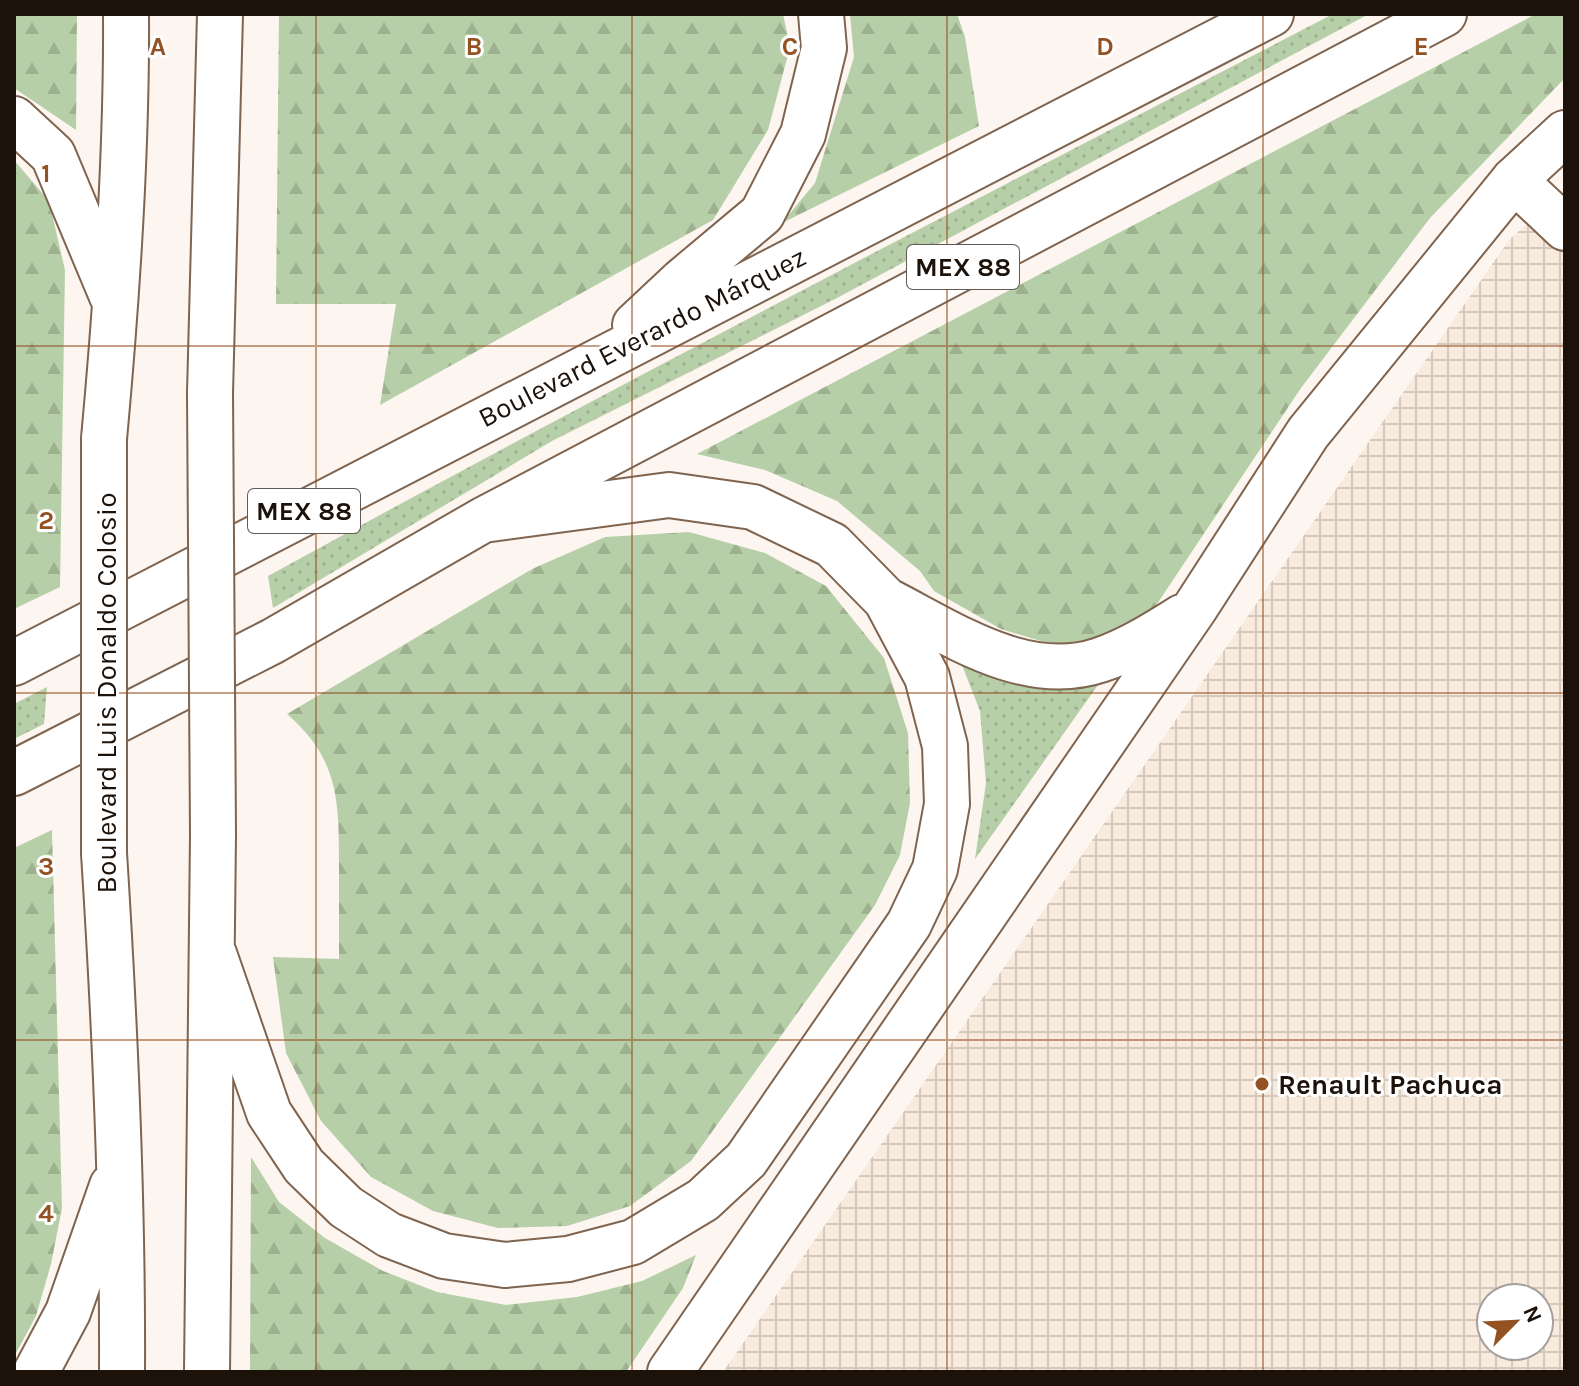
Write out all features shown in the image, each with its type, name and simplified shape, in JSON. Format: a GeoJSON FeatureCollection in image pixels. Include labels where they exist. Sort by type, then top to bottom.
{"type":"FeatureCollection","features":[{"type":"Feature","properties":{"kind":"main road","name":"Boulevard Luis Donaldo Colosio"},"geometry":{"type":"LineString","coordinates":[[122,1372],[116,1038],[104,853],[104,439],[116,304],[126,94],[126,14]]}},
{"type":"Feature","properties":{"kind":"main road"},"geometry":{"type":"LineString","coordinates":[[207,1372],[214,954],[210,393],[220,14]]}},
{"type":"Feature","properties":{"kind":"main road"},"geometry":{"type":"LineString","coordinates":[[596,362],[682,281],[762,214],[803,134],[824,48],[821,14]]}},
{"type":"Feature","properties":{"kind":"main road","name":"Boulevard Everardo Márquez"},"geometry":{"type":"LineString","coordinates":[[14,663],[439,439],[596,362],[1271,14]]}},
{"type":"Feature","properties":{"kind":"main road","name":"MEX 88"},"geometry":{"type":"LineString","coordinates":[[14,773],[273,641],[483,520],[1444,14]]}},
{"type":"Feature","properties":{"kind":"main road"},"geometry":{"type":"LineString","coordinates":[[14,119],[53,155],[116,304]]}},
{"type":"Feature","properties":{"kind":"main road"},"geometry":{"type":"LineString","coordinates":[[670,1372],[1195,608],[1308,433],[1514,180],[1565,133]]}},
{"type":"Feature","properties":{"kind":"main road"},"geometry":{"type":"LineString","coordinates":[[1514,180],[1565,228]]}},
{"type":"Feature","properties":{"kind":"main road"},"geometry":{"type":"LineString","coordinates":[[214,954],[269,1113],[304,1166],[346,1207],[389,1235],[444,1256],[505,1265],[568,1259],[633,1242],[703,1200],[746,1160],[909,924],[935,869],[947,804],[945,746],[927,677],[886,600],[832,545],[753,507],[669,495],[483,520]]}},
{"type":"Feature","properties":{"kind":"main road"},"geometry":{"type":"LineString","coordinates":[[886,600],[1001,657],[1037,665],[1066,667],[1099,660],[1144,641],[1195,608]]}},
{"type":"Feature","properties":{"kind":"main road"},"geometry":{"type":"LineString","coordinates":[[36,1372],[68,1312],[120,1161]]}},
{"type":"Feature","properties":{"kind":"shaded area"},"geometry":{"type":"Polygon","coordinates":[[[1565,189],[1565,1372],[723,1372],[1509,240],[1565,189]]]}},
{"type":"Feature","properties":{"kind":"green space"},"geometry":{"type":"Polygon","coordinates":[[[14,14],[77,14],[76,130],[14,88],[14,14]]]}},
{"type":"Feature","properties":{"kind":"green space"},"geometry":{"type":"Polygon","coordinates":[[[279,14],[783,14],[790,47],[768,130],[713,220],[380,405],[396,304],[276,304],[279,14]]]}},
{"type":"Feature","properties":{"kind":"green space"},"geometry":{"type":"Polygon","coordinates":[[[850,14],[957,14],[965,37],[979,126],[782,223],[815,183],[854,57],[850,14]]]}},
{"type":"Feature","properties":{"kind":"green space"},"geometry":{"type":"Polygon","coordinates":[[[1333,14],[1369,14],[835,299],[552,441],[273,608],[268,576],[666,362],[1333,14]]]}},
{"type":"Feature","properties":{"kind":"green space"},"geometry":{"type":"Polygon","coordinates":[[[1536,14],[1565,14],[1565,78],[1430,218],[1301,388],[1153,610],[1117,634],[1054,645],[1001,629],[934,591],[920,571],[837,501],[765,470],[697,454],[1536,14]]]}},
{"type":"Feature","properties":{"kind":"green space"},"geometry":{"type":"Polygon","coordinates":[[[14,160],[49,201],[65,270],[60,587],[14,609],[14,160]]]}},
{"type":"Feature","properties":{"kind":"green space"},"geometry":{"type":"Polygon","coordinates":[[[689,532],[765,553],[826,586],[884,658],[908,733],[910,803],[900,855],[875,905],[691,1161],[630,1206],[567,1226],[498,1228],[433,1211],[371,1177],[321,1121],[286,1053],[273,957],[339,959],[338,821],[332,782],[317,748],[287,714],[532,569],[605,537],[689,532]]]}},
{"type":"Feature","properties":{"kind":"green space"},"geometry":{"type":"Polygon","coordinates":[[[958,655],[1105,675],[975,859],[986,783],[980,711],[958,655]]]}},
{"type":"Feature","properties":{"kind":"green space"},"geometry":{"type":"Polygon","coordinates":[[[47,687],[44,724],[14,739],[14,704],[47,687]]]}},
{"type":"Feature","properties":{"kind":"green space"},"geometry":{"type":"Polygon","coordinates":[[[52,830],[62,1208],[51,1264],[36,1316],[14,1357],[14,848],[52,830]]]}},
{"type":"Feature","properties":{"kind":"green space"},"geometry":{"type":"Polygon","coordinates":[[[251,1157],[279,1202],[325,1238],[383,1271],[437,1292],[506,1305],[577,1297],[642,1281],[696,1255],[683,1288],[626,1372],[250,1372],[251,1157]]]}},
{"type":"Feature","properties":{"kind":"place","name":"Renault Pachuca"},"geometry":{"type":"Point","coordinates":[1262,1084]}}]}
